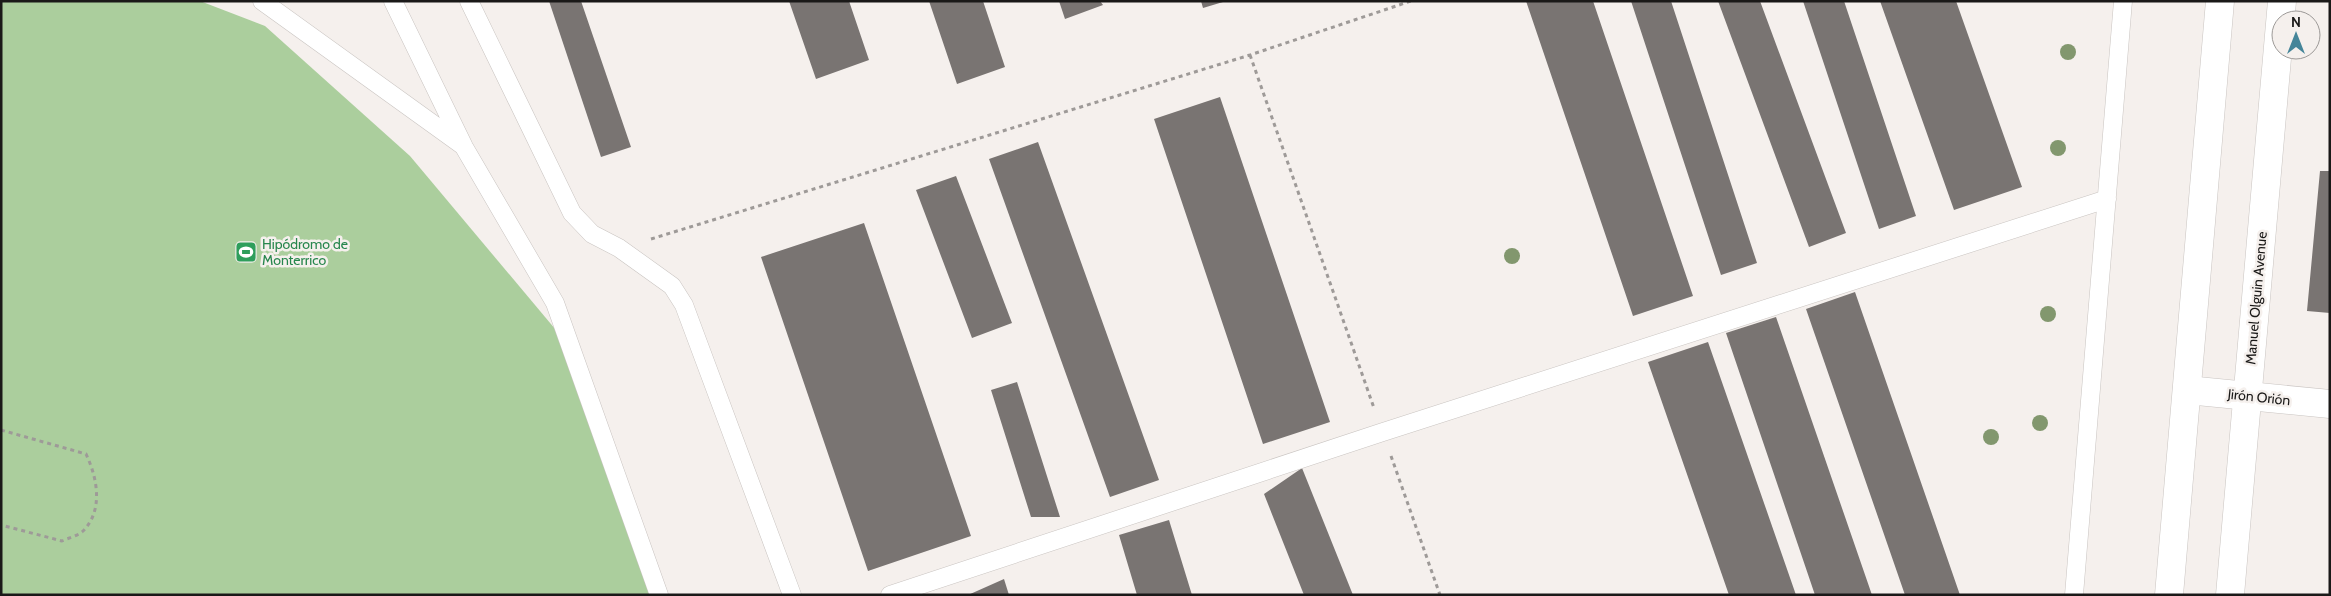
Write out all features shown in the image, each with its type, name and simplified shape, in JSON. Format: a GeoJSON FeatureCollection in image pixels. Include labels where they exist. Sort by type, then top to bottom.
{"type":"FeatureCollection","features":[{"type":"Feature","properties":{"kind":"street"},"geometry":{"type":"LineString","coordinates":[[2169,595],[2220,1]]}},
{"type":"Feature","properties":{"kind":"street","name":"Manuel Olguin Avenue"},"geometry":{"type":"LineString","coordinates":[[2230,595],[2282,1]]}},
{"type":"Feature","properties":{"kind":"street","name":"Jirón Orión"},"geometry":{"type":"LineString","coordinates":[[2188,390],[2330,404]]}},
{"type":"Feature","properties":{"kind":"lane"},"geometry":{"type":"LineString","coordinates":[[262,1],[464,147]]}},
{"type":"Feature","properties":{"kind":"lane"},"geometry":{"type":"LineString","coordinates":[[394,1],[464,147],[555,303],[659,595]]}},
{"type":"Feature","properties":{"kind":"lane"},"geometry":{"type":"LineString","coordinates":[[468,1],[572,213],[592,234],[619,248],[672,286],[684,305],[792,595]]}},
{"type":"Feature","properties":{"kind":"lane"},"geometry":{"type":"LineString","coordinates":[[2074,595],[2124,1]]}},
{"type":"Feature","properties":{"kind":"lane"},"geometry":{"type":"LineString","coordinates":[[890,595],[1383,432],[2107,199]]}},
{"type":"Feature","properties":{"kind":"path"},"geometry":{"type":"LineString","coordinates":[[619,248],[1250,56],[1412,1]]}},
{"type":"Feature","properties":{"kind":"path"},"geometry":{"type":"LineString","coordinates":[[1250,56],[1440,595]]}},
{"type":"Feature","properties":{"kind":"path"},"geometry":{"type":"LineString","coordinates":[[1,430],[86,454],[95,474],[97,499],[92,517],[82,532],[62,541],[1,525]]}},
{"type":"Feature","properties":{"kind":"green space","name":"Hipódromo de Monterrico"},"geometry":{"type":"Polygon","coordinates":[[[1,1],[200,1],[265,26],[410,156],[571,348],[651,595],[1,595],[1,1]]]}},
{"type":"Feature","properties":{"kind":"building"},"geometry":{"type":"Polygon","coordinates":[[[549,1],[581,1],[631,147],[601,157],[549,1]]]}},
{"type":"Feature","properties":{"kind":"building"},"geometry":{"type":"Polygon","coordinates":[[[789,1],[849,1],[869,60],[816,79],[789,1]]]}},
{"type":"Feature","properties":{"kind":"building"},"geometry":{"type":"Polygon","coordinates":[[[929,1],[983,1],[1005,67],[957,84],[929,1]]]}},
{"type":"Feature","properties":{"kind":"building"},"geometry":{"type":"Polygon","coordinates":[[[1059,1],[1100,1],[1103,5],[1065,19],[1059,1]]]}},
{"type":"Feature","properties":{"kind":"building"},"geometry":{"type":"Polygon","coordinates":[[[1201,1],[1223,1],[1223,2],[1203,8],[1201,1]]]}},
{"type":"Feature","properties":{"kind":"building"},"geometry":{"type":"Polygon","coordinates":[[[1526,1],[1593,1],[1693,296],[1633,316],[1526,1]]]}},
{"type":"Feature","properties":{"kind":"building"},"geometry":{"type":"Polygon","coordinates":[[[1631,1],[1671,1],[1757,263],[1721,275],[1631,1]]]}},
{"type":"Feature","properties":{"kind":"building"},"geometry":{"type":"Polygon","coordinates":[[[1718,1],[1760,1],[1846,233],[1809,247],[1718,1]]]}},
{"type":"Feature","properties":{"kind":"building"},"geometry":{"type":"Polygon","coordinates":[[[1803,1],[1844,1],[1916,216],[1879,229],[1803,1]]]}},
{"type":"Feature","properties":{"kind":"building"},"geometry":{"type":"Polygon","coordinates":[[[1880,1],[1956,1],[2022,187],[1954,210],[1880,1]]]}},
{"type":"Feature","properties":{"kind":"building"},"geometry":{"type":"Polygon","coordinates":[[[1220,97],[1330,422],[1263,444],[1154,119],[1220,97]]]}},
{"type":"Feature","properties":{"kind":"building"},"geometry":{"type":"Polygon","coordinates":[[[1038,142],[1159,480],[1110,497],[989,159],[1038,142]]]}},
{"type":"Feature","properties":{"kind":"building"},"geometry":{"type":"Polygon","coordinates":[[[2320,171],[2330,171],[2330,313],[2307,311],[2320,171]]]}},
{"type":"Feature","properties":{"kind":"building"},"geometry":{"type":"Polygon","coordinates":[[[956,176],[1012,323],[972,338],[916,190],[956,176]]]}},
{"type":"Feature","properties":{"kind":"building"},"geometry":{"type":"Polygon","coordinates":[[[864,223],[971,536],[868,571],[761,257],[864,223]]]}},
{"type":"Feature","properties":{"kind":"building"},"geometry":{"type":"Polygon","coordinates":[[[1855,292],[1960,595],[1905,595],[1806,309],[1855,292]]]}},
{"type":"Feature","properties":{"kind":"building"},"geometry":{"type":"Polygon","coordinates":[[[1776,317],[1872,595],[1815,595],[1726,333],[1776,317]]]}},
{"type":"Feature","properties":{"kind":"building"},"geometry":{"type":"Polygon","coordinates":[[[1708,342],[1796,595],[1729,595],[1648,362],[1708,342]]]}},
{"type":"Feature","properties":{"kind":"building"},"geometry":{"type":"Polygon","coordinates":[[[1017,382],[1060,517],[1031,517],[991,390],[1017,382]]]}},
{"type":"Feature","properties":{"kind":"building"},"geometry":{"type":"Polygon","coordinates":[[[1302,468],[1353,595],[1304,595],[1264,494],[1302,468]]]}},
{"type":"Feature","properties":{"kind":"building"},"geometry":{"type":"Polygon","coordinates":[[[1169,520],[1192,595],[1137,595],[1119,535],[1169,520]]]}},
{"type":"Feature","properties":{"kind":"building"},"geometry":{"type":"Polygon","coordinates":[[[1004,579],[1009,595],[968,595],[1004,579]]]}},
{"type":"Feature","properties":{"kind":"place","name":"Hipódromo de Monterrico"},"geometry":{"type":"Point","coordinates":[246,252]}}]}
